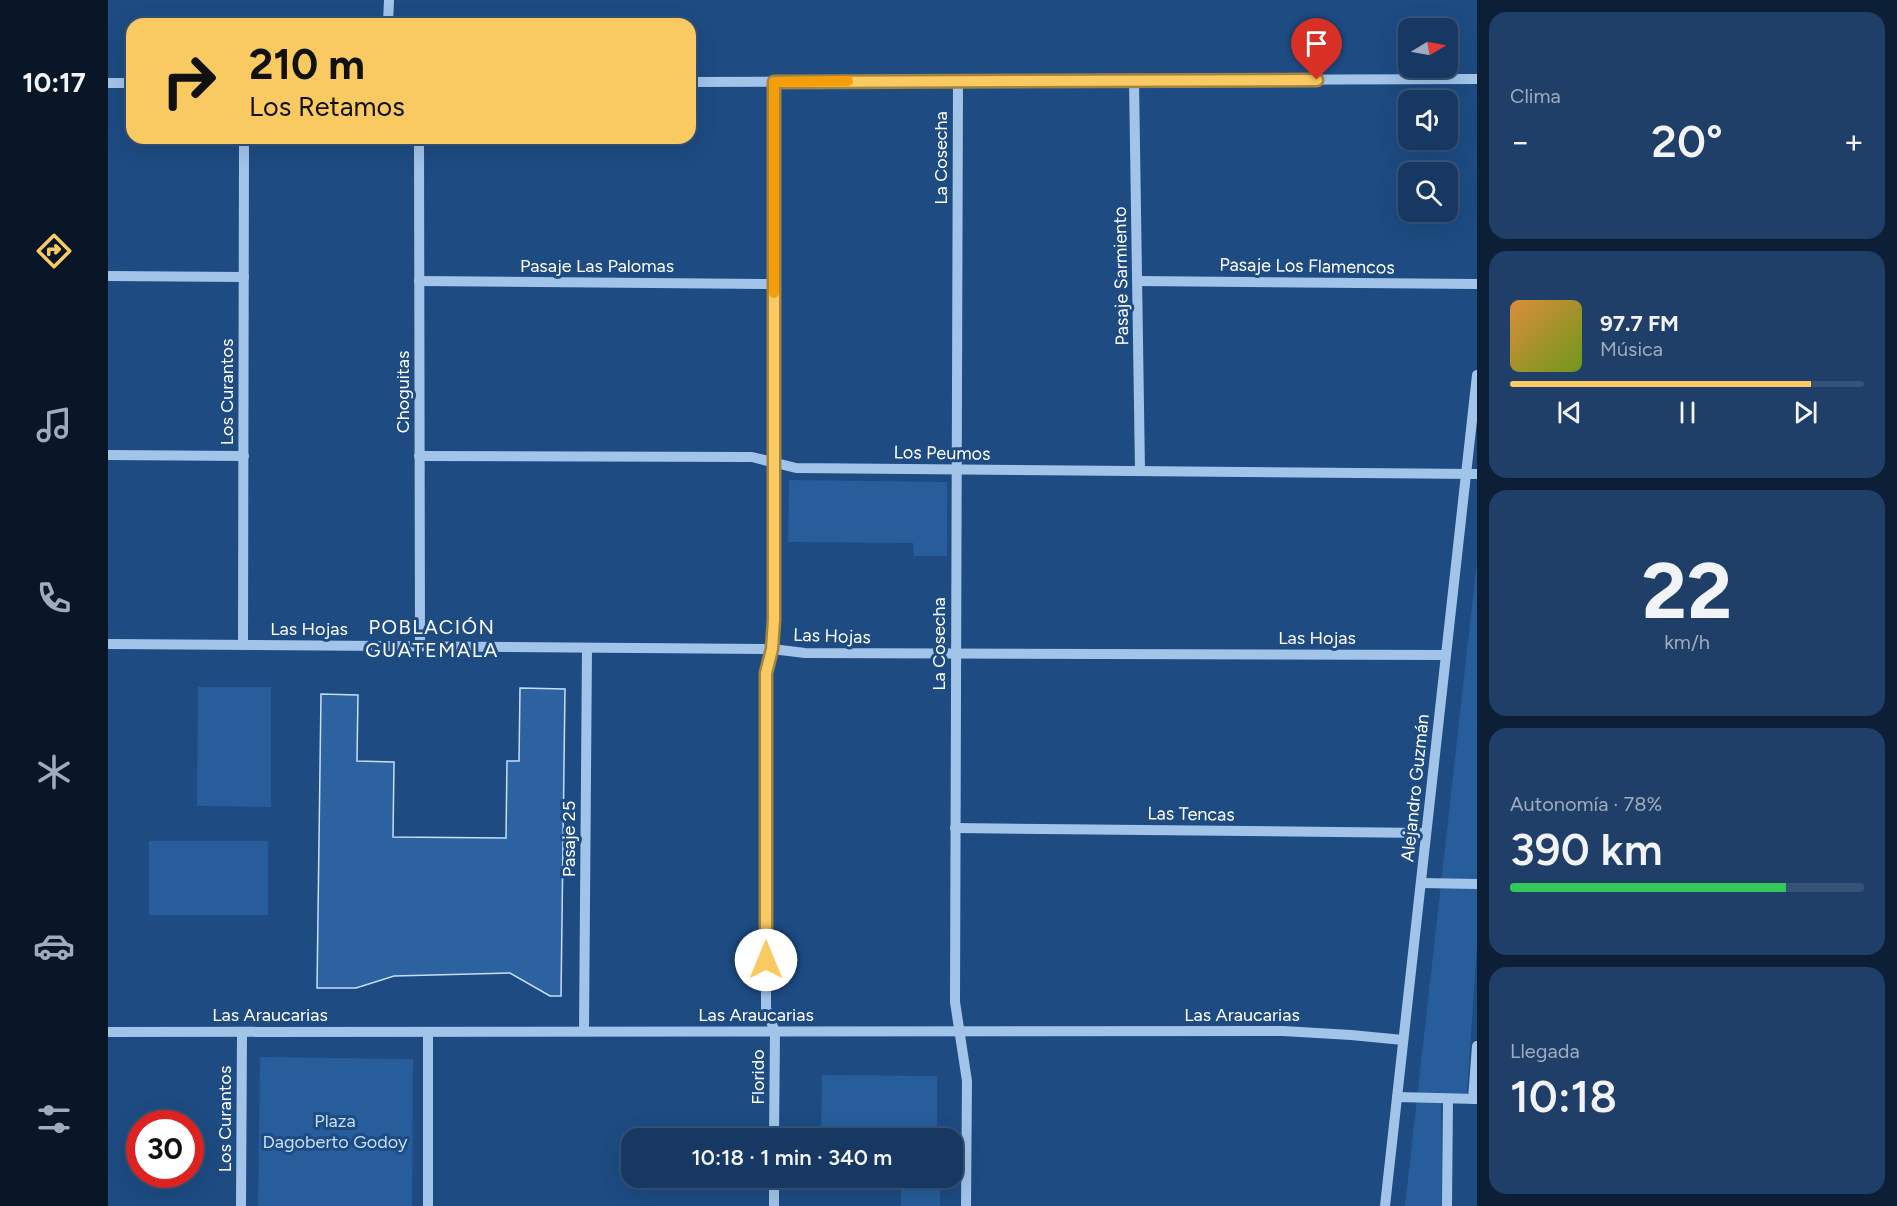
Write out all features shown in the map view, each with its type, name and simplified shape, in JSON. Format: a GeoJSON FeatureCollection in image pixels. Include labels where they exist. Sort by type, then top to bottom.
{"type":"FeatureCollection","features":[{"type":"Feature","properties":{"kind":"street"},"geometry":{"type":"LineString","coordinates":[[388,18],[389,0]]}},
{"type":"Feature","properties":{"kind":"street"},"geometry":{"type":"LineString","coordinates":[[696,82],[1477,79]]}},
{"type":"Feature","properties":{"kind":"street","name":"Pasaje Sarmiento"},"geometry":{"type":"LineString","coordinates":[[1134,80],[1140,471]]}},
{"type":"Feature","properties":{"kind":"street","name":"La Cosecha"},"geometry":{"type":"LineString","coordinates":[[958,81],[955,1002],[967,1081],[966,1206]]}},
{"type":"Feature","properties":{"kind":"street","name":"Florido"},"geometry":{"type":"LineString","coordinates":[[774,82],[774,462],[772,649],[766,673],[766,1008],[775,1032],[774,1128]]}},
{"type":"Feature","properties":{"kind":"street"},"geometry":{"type":"LineString","coordinates":[[108,83],[126,83]]}},
{"type":"Feature","properties":{"kind":"street","name":"Los Curantos"},"geometry":{"type":"LineString","coordinates":[[243,645],[244,144]]}},
{"type":"Feature","properties":{"kind":"street","name":"Choguitas"},"geometry":{"type":"LineString","coordinates":[[418,144],[420,646]]}},
{"type":"Feature","properties":{"kind":"street"},"geometry":{"type":"LineString","coordinates":[[108,276],[244,277]]}},
{"type":"Feature","properties":{"kind":"street","name":"Pasaje Las Palomas"},"geometry":{"type":"LineString","coordinates":[[419,281],[774,284]]}},
{"type":"Feature","properties":{"kind":"street","name":"Pasaje Los Flamencos"},"geometry":{"type":"LineString","coordinates":[[1138,281],[1477,284]]}},
{"type":"Feature","properties":{"kind":"street","name":"Alejandro Guzmán"},"geometry":{"type":"LineString","coordinates":[[1385,1206],[1446,655],[1472,474],[1477,375]]}},
{"type":"Feature","properties":{"kind":"street"},"geometry":{"type":"LineString","coordinates":[[108,455],[244,456]]}},
{"type":"Feature","properties":{"kind":"street","name":"Los Peumos"},"geometry":{"type":"LineString","coordinates":[[419,456],[752,457],[796,468],[1472,474]]}},
{"type":"Feature","properties":{"kind":"street","name":"Las Hojas"},"geometry":{"type":"LineString","coordinates":[[108,644],[772,649],[805,653],[1446,655]]}},
{"type":"Feature","properties":{"kind":"street","name":"Pasaje 25"},"geometry":{"type":"LineString","coordinates":[[584,1031],[587,648]]}},
{"type":"Feature","properties":{"kind":"street","name":"Las Tencas"},"geometry":{"type":"LineString","coordinates":[[955,828],[1426,833]]}},
{"type":"Feature","properties":{"kind":"street"},"geometry":{"type":"LineString","coordinates":[[1421,883],[1477,884]]}},
{"type":"Feature","properties":{"kind":"street","name":"Las Araucarias"},"geometry":{"type":"LineString","coordinates":[[108,1032],[1283,1031],[1403,1040]]}},
{"type":"Feature","properties":{"kind":"street","name":"Los Curantos"},"geometry":{"type":"LineString","coordinates":[[241,1206],[242,1032]]}},
{"type":"Feature","properties":{"kind":"street"},"geometry":{"type":"LineString","coordinates":[[428,1032],[428,1206]]}},
{"type":"Feature","properties":{"kind":"street"},"geometry":{"type":"LineString","coordinates":[[1397,1097],[1475,1099],[1477,1046]]}},
{"type":"Feature","properties":{"kind":"street"},"geometry":{"type":"LineString","coordinates":[[1447,1206],[1448,1099]]}},
{"type":"Feature","properties":{"kind":"street"},"geometry":{"type":"LineString","coordinates":[[774,1188],[774,1206]]}},
{"type":"Feature","properties":{"kind":"green space"},"geometry":{"type":"Polygon","coordinates":[[[789,480],[947,482],[947,556],[914,556],[913,543],[788,542],[789,480]]]}},
{"type":"Feature","properties":{"kind":"green space"},"geometry":{"type":"Polygon","coordinates":[[[1477,561],[1477,946],[1467,1095],[1441,1094],[1443,1206],[1405,1206],[1477,561]]]}},
{"type":"Feature","properties":{"kind":"green space"},"geometry":{"type":"Polygon","coordinates":[[[198,687],[271,687],[271,807],[197,806],[198,687]]]}},
{"type":"Feature","properties":{"kind":"green space"},"geometry":{"type":"Polygon","coordinates":[[[149,841],[268,841],[268,915],[149,915],[149,841]]]}},
{"type":"Feature","properties":{"kind":"green space","name":"Plaza Dagoberto Godoy"},"geometry":{"type":"Polygon","coordinates":[[[260,1057],[413,1059],[412,1206],[258,1206],[260,1057]]]}},
{"type":"Feature","properties":{"kind":"green space"},"geometry":{"type":"Polygon","coordinates":[[[822,1075],[937,1076],[937,1128],[821,1128],[822,1075]]]}},
{"type":"Feature","properties":{"kind":"green space"},"geometry":{"type":"Polygon","coordinates":[[[901,1188],[940,1188],[940,1206],[901,1206],[901,1188]]]}},
{"type":"Feature","properties":{"kind":"building"},"geometry":{"type":"Polygon","coordinates":[[[520,688],[565,689],[561,996],[550,996],[510,973],[394,976],[356,988],[317,988],[321,694],[358,695],[357,761],[394,762],[393,837],[506,838],[507,761],[519,761],[520,688]]]}},
{"type":"Feature","properties":{"kind":"slow traffic"},"geometry":{"type":"LineString","coordinates":[[774,293],[774,82],[848,81]]}},
{"type":"Feature","properties":{"kind":"district","name":"POBLACIÓN GUATEMALA"},"geometry":{"type":"Point","coordinates":[432,638]}},
{"type":"Feature","properties":{"kind":"route"},"geometry":{"type":"LineString","coordinates":[[766,960],[766,673],[772,649],[774,620],[774,82],[1317,80]]}}]}
